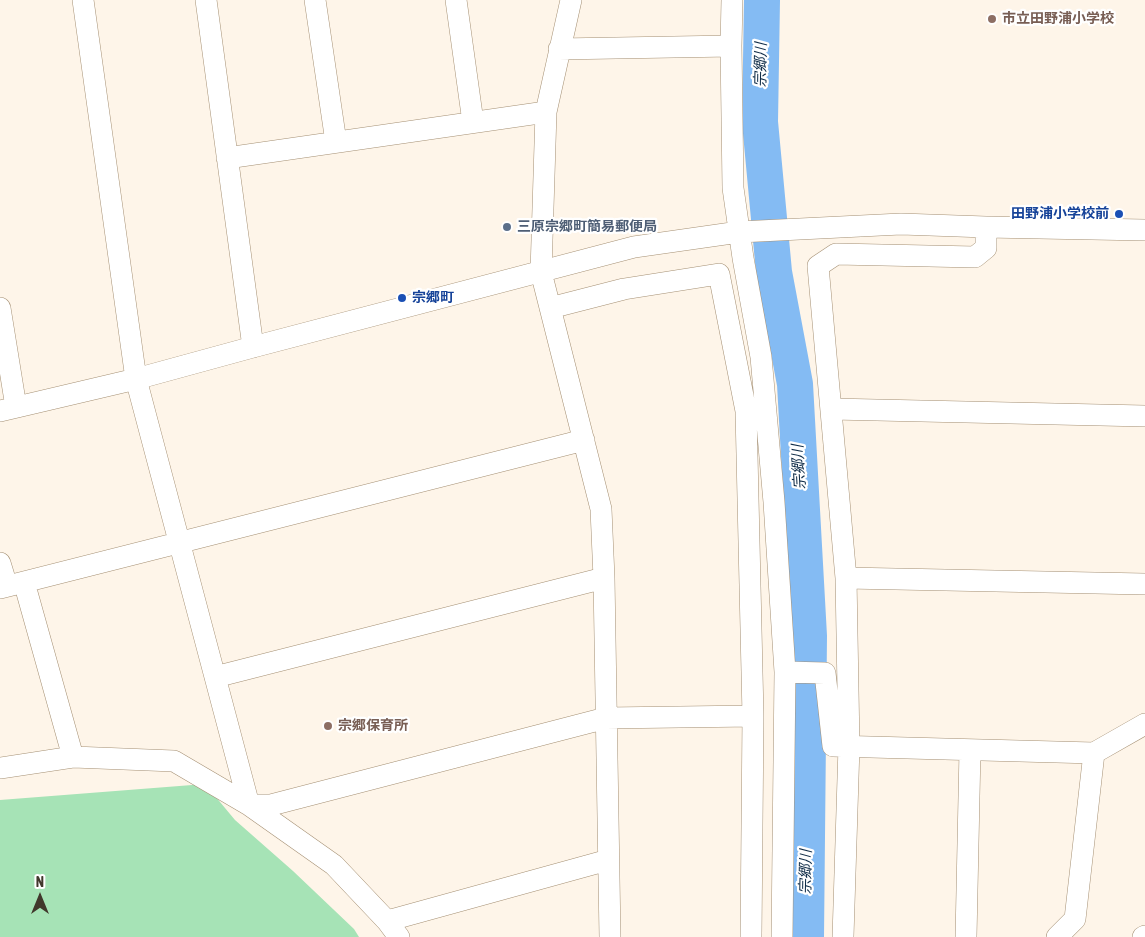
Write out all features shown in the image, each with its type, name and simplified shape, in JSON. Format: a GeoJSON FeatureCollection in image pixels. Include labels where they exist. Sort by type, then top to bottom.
{"type":"FeatureCollection","features":[{"type":"Feature","properties":{"kind":"street"},"geometry":{"type":"LineString","coordinates":[[83,0],[136,379],[249,805]]}},
{"type":"Feature","properties":{"kind":"street"},"geometry":{"type":"LineString","coordinates":[[206,0],[253,347]]}},
{"type":"Feature","properties":{"kind":"street"},"geometry":{"type":"LineString","coordinates":[[315,0],[336,142]]}},
{"type":"Feature","properties":{"kind":"street"},"geometry":{"type":"LineString","coordinates":[[456,0],[473,122]]}},
{"type":"Feature","properties":{"kind":"street"},"geometry":{"type":"LineString","coordinates":[[571,0],[546,112],[541,272],[601,509],[604,578],[610,937]]}},
{"type":"Feature","properties":{"kind":"street"},"geometry":{"type":"LineString","coordinates":[[732,0],[733,188],[761,357],[774,502],[785,672],[782,937]]}},
{"type":"Feature","properties":{"kind":"street"},"geometry":{"type":"LineString","coordinates":[[559,49],[731,46]]}},
{"type":"Feature","properties":{"kind":"street"},"geometry":{"type":"LineString","coordinates":[[228,158],[546,112]]}},
{"type":"Feature","properties":{"kind":"street"},"geometry":{"type":"LineString","coordinates":[[0,308],[8,409],[136,379],[634,247],[739,232],[901,224],[1145,230]]}},
{"type":"Feature","properties":{"kind":"street"},"geometry":{"type":"LineString","coordinates":[[843,937],[850,746],[846,578],[818,266],[836,254],[975,258],[986,248],[986,227]]}},
{"type":"Feature","properties":{"kind":"street"},"geometry":{"type":"LineString","coordinates":[[550,308],[624,289],[719,274],[746,411],[753,716],[752,937]]}},
{"type":"Feature","properties":{"kind":"street"},"geometry":{"type":"LineString","coordinates":[[832,409],[1145,416]]}},
{"type":"Feature","properties":{"kind":"street"},"geometry":{"type":"LineString","coordinates":[[10,586],[584,440]]}},
{"type":"Feature","properties":{"kind":"street"},"geometry":{"type":"LineString","coordinates":[[0,563],[73,757]]}},
{"type":"Feature","properties":{"kind":"street"},"geometry":{"type":"LineString","coordinates":[[215,677],[604,578]]}},
{"type":"Feature","properties":{"kind":"street"},"geometry":{"type":"LineString","coordinates":[[846,578],[1145,584]]}},
{"type":"Feature","properties":{"kind":"street"},"geometry":{"type":"LineString","coordinates":[[785,672],[825,674],[833,746],[1094,753],[1145,724]]}},
{"type":"Feature","properties":{"kind":"street"},"geometry":{"type":"LineString","coordinates":[[249,805],[271,805],[606,718],[753,716]]}},
{"type":"Feature","properties":{"kind":"street"},"geometry":{"type":"LineString","coordinates":[[966,937],[970,750]]}},
{"type":"Feature","properties":{"kind":"street"},"geometry":{"type":"LineString","coordinates":[[1057,937],[1075,919],[1094,753]]}},
{"type":"Feature","properties":{"kind":"street"},"geometry":{"type":"LineString","coordinates":[[0,768],[73,757],[174,761],[249,805],[334,865],[393,929],[608,860]]}},
{"type":"Feature","properties":{"kind":"green space"},"geometry":{"type":"Polygon","coordinates":[[[205,784],[235,820],[293,871],[354,929],[359,937],[0,937],[0,800],[205,784]]]}},
{"type":"Feature","properties":{"kind":"waterway","name":"宗郷川"},"geometry":{"type":"LineString","coordinates":[[762,0],[760,122],[774,272],[795,384],[809,636],[806,937]]}},
{"type":"Feature","properties":{"kind":"place","name":"市立田野浦小学校"},"geometry":{"type":"Point","coordinates":[992,19]}},
{"type":"Feature","properties":{"kind":"place","name":"田野浦小学校前"},"geometry":{"type":"Point","coordinates":[1119,214]}},
{"type":"Feature","properties":{"kind":"place","name":"三原宗郷町簡易郵便局"},"geometry":{"type":"Point","coordinates":[507,227]}},
{"type":"Feature","properties":{"kind":"place","name":"宗郷町"},"geometry":{"type":"Point","coordinates":[402,298]}},
{"type":"Feature","properties":{"kind":"place","name":"宗郷保育所"},"geometry":{"type":"Point","coordinates":[328,726]}}]}
